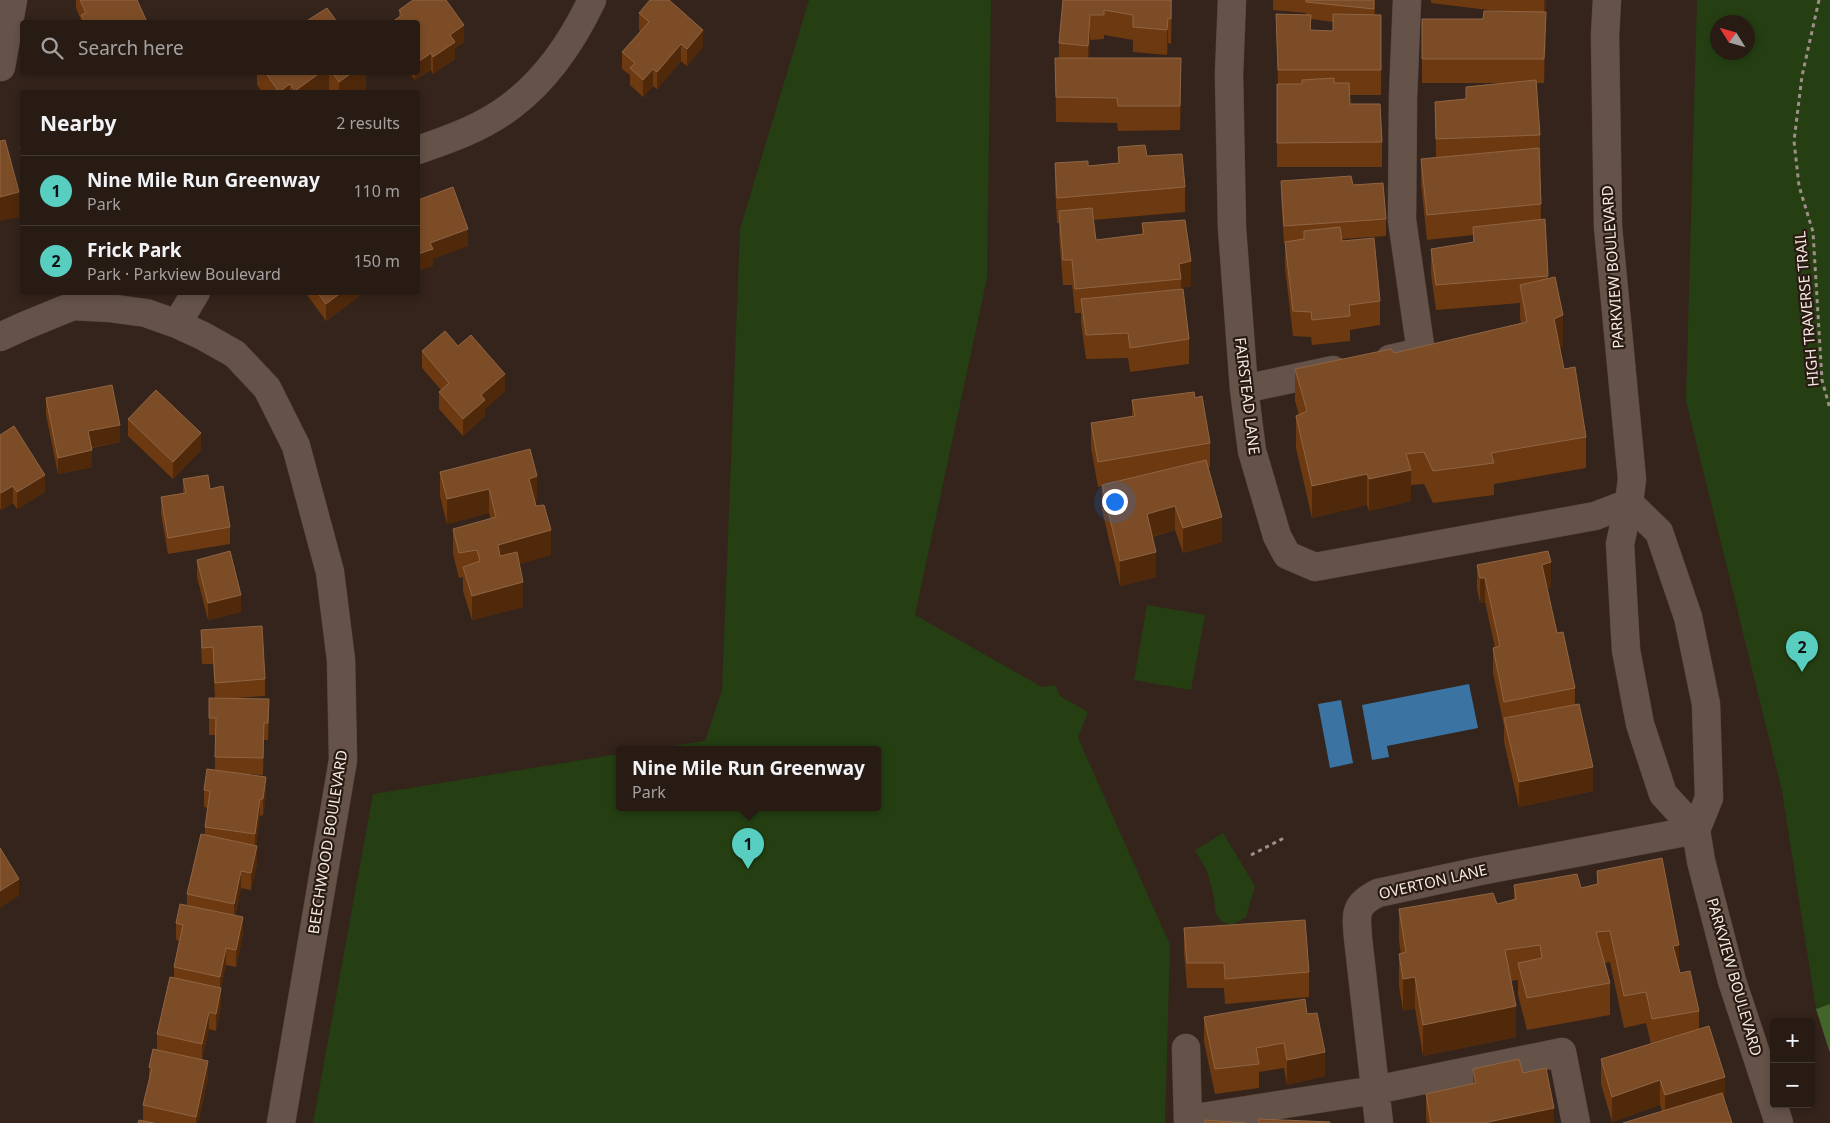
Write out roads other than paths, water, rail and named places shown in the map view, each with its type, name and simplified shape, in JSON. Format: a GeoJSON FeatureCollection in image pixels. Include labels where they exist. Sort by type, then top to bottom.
{"type":"FeatureCollection","features":[{"type":"Feature","properties":{"kind":"street"},"geometry":{"type":"LineString","coordinates":[[1,68],[13,0]]}},
{"type":"Feature","properties":{"kind":"street"},"geometry":{"type":"LineString","coordinates":[[420,149],[451,139],[489,121],[512,106],[533,87],[558,59],[582,21],[592,0]]}},
{"type":"Feature","properties":{"kind":"street","name":"FAIRSTEAD LANE"},"geometry":{"type":"LineString","coordinates":[[1232,0],[1229,74],[1232,228],[1244,389],[1252,451],[1277,536],[1287,555],[1315,567],[1595,516],[1629,503]]}},
{"type":"Feature","properties":{"kind":"street"},"geometry":{"type":"LineString","coordinates":[[1244,389],[1421,352],[1402,220],[1403,97],[1407,0]]}},
{"type":"Feature","properties":{"kind":"street","name":"PARKVIEW BOULEVARD"},"geometry":{"type":"LineString","coordinates":[[1607,0],[1605,36],[1608,227],[1632,479],[1620,544],[1626,650],[1640,724],[1663,794],[1696,830],[1701,860],[1732,981],[1779,1123]]}},
{"type":"Feature","properties":{"kind":"street"},"geometry":{"type":"LineString","coordinates":[[177,324],[194,295]]}},
{"type":"Feature","properties":{"kind":"street","name":"BEECHWOOD BOULEVARD"},"geometry":{"type":"LineString","coordinates":[[0,337],[73,306],[146,313],[177,324],[235,354],[267,388],[296,446],[330,572],[341,660],[343,760],[281,1123]]}},
{"type":"Feature","properties":{"kind":"street"},"geometry":{"type":"LineString","coordinates":[[1629,503],[1658,532],[1688,617],[1706,704],[1709,798],[1696,830]]}},
{"type":"Feature","properties":{"kind":"street","name":"OVERTON LANE"},"geometry":{"type":"LineString","coordinates":[[1379,1123],[1356,915],[1364,900],[1378,893],[1471,873],[1696,830]]}},
{"type":"Feature","properties":{"kind":"street"},"geometry":{"type":"LineString","coordinates":[[1186,1048],[1188,1121],[1375,1090],[1562,1052],[1576,1123]]}},
{"type":"Feature","properties":{"kind":"water"},"geometry":{"type":"Polygon","coordinates":[[[1469,684],[1478,728],[1387,746],[1389,757],[1372,760],[1362,705],[1469,684]]]}},
{"type":"Feature","properties":{"kind":"water"},"geometry":{"type":"Polygon","coordinates":[[[1341,700],[1353,763],[1330,768],[1318,704],[1341,700]]]}},
{"type":"Feature","properties":{"kind":"place","name":"Frick Park"},"geometry":{"type":"Point","coordinates":[1802,672]}},
{"type":"Feature","properties":{"kind":"place","name":"Nine Mile Run Greenway"},"geometry":{"type":"Point","coordinates":[748,869]}}]}
